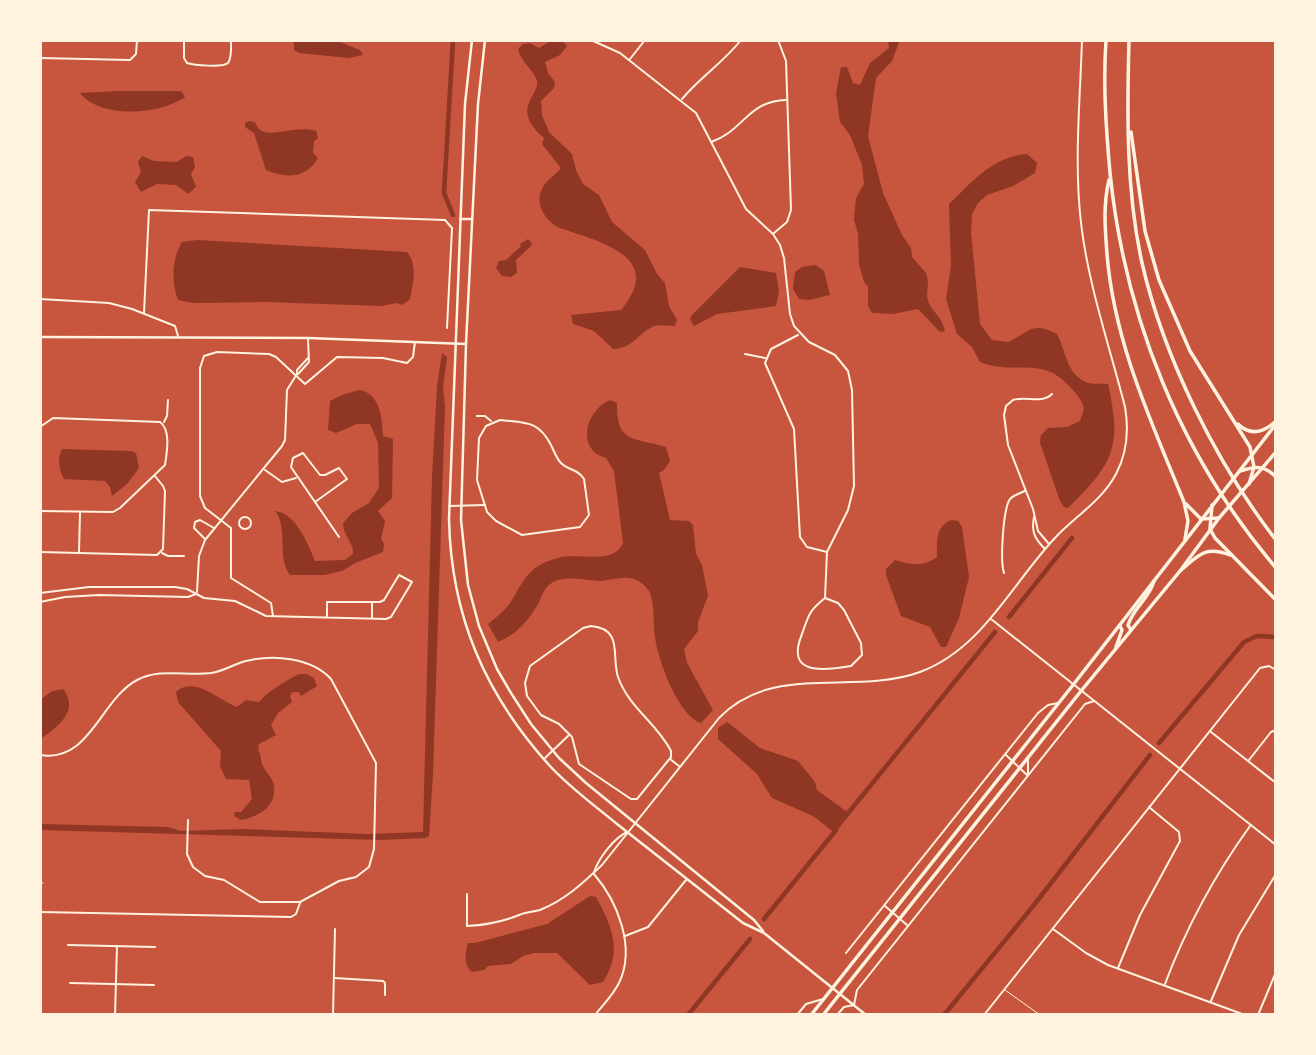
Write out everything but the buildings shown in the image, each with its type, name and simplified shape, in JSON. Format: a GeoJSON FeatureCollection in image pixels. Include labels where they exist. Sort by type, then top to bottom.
{"type":"FeatureCollection","features":[{"type":"Feature","properties":{"kind":"main road"},"geometry":{"type":"LineString","coordinates":[[1106,40],[1103,78],[1113,212],[1123,263],[1143,334],[1186,433],[1214,485],[1236,518],[1276,568]]}},
{"type":"Feature","properties":{"kind":"main road"},"geometry":{"type":"LineString","coordinates":[[1129,40],[1131,191],[1142,264],[1175,362],[1200,417],[1228,469],[1276,540]]}},
{"type":"Feature","properties":{"kind":"main road"},"geometry":{"type":"LineString","coordinates":[[1128,102],[1145,231],[1159,279],[1190,351],[1250,447],[1254,467],[1249,484]]}},
{"type":"Feature","properties":{"kind":"main road"},"geometry":{"type":"LineString","coordinates":[[1110,174],[1104,215],[1114,311],[1132,374],[1184,502],[1188,521],[1185,539]]}},
{"type":"Feature","properties":{"kind":"main road"},"geometry":{"type":"LineString","coordinates":[[1231,417],[1250,432],[1264,430],[1276,423]]}},
{"type":"Feature","properties":{"kind":"main road"},"geometry":{"type":"LineString","coordinates":[[811,1015],[1059,703],[1276,423]]}},
{"type":"Feature","properties":{"kind":"main road"},"geometry":{"type":"LineString","coordinates":[[823,1015],[1180,571],[1219,518],[1276,452]]}},
{"type":"Feature","properties":{"kind":"main road"},"geometry":{"type":"LineString","coordinates":[[1240,471],[1264,467],[1276,477]]}},
{"type":"Feature","properties":{"kind":"main road"},"geometry":{"type":"LineString","coordinates":[[1184,502],[1201,519],[1219,518]]}},
{"type":"Feature","properties":{"kind":"main road"},"geometry":{"type":"LineString","coordinates":[[1212,505],[1210,530],[1231,556],[1276,600]]}},
{"type":"Feature","properties":{"kind":"main road"},"geometry":{"type":"LineString","coordinates":[[1180,571],[1207,551],[1231,556]]}},
{"type":"Feature","properties":{"kind":"main road"},"geometry":{"type":"LineString","coordinates":[[1131,630],[1128,625],[1130,619],[1146,598],[1154,580]]}},
{"type":"Feature","properties":{"kind":"main road"},"geometry":{"type":"LineString","coordinates":[[1115,649],[1122,630],[1119,625]]}},
{"type":"Feature","properties":{"kind":"street"},"geometry":{"type":"LineString","coordinates":[[40,58],[130,60],[136,54],[137,40]]}},
{"type":"Feature","properties":{"kind":"street"},"geometry":{"type":"LineString","coordinates":[[184,40],[184,58],[187,63],[221,66],[230,59],[231,40]]}},
{"type":"Feature","properties":{"kind":"street"},"geometry":{"type":"LineString","coordinates":[[472,40],[467,77],[454,344],[449,533],[456,587],[473,645],[500,702],[544,759],[578,792],[627,832],[743,923],[764,933]]}},
{"type":"Feature","properties":{"kind":"street"},"geometry":{"type":"LineString","coordinates":[[485,40],[472,219],[462,506],[463,553],[468,584],[484,641],[521,709],[553,751],[586,783],[866,1015]]}},
{"type":"Feature","properties":{"kind":"street"},"geometry":{"type":"LineString","coordinates":[[591,40],[630,60],[682,100],[699,118],[746,209],[773,234],[783,251],[790,314],[799,334],[835,355],[846,368],[852,384],[854,486],[848,510],[827,552],[825,598],[810,612],[797,646],[798,658],[803,665],[812,668],[851,666],[860,658],[861,643],[842,608],[825,598]]}},
{"type":"Feature","properties":{"kind":"street"},"geometry":{"type":"LineString","coordinates":[[630,60],[645,40]]}},
{"type":"Feature","properties":{"kind":"street"},"geometry":{"type":"LineString","coordinates":[[682,100],[696,82],[726,58],[741,40]]}},
{"type":"Feature","properties":{"kind":"street"},"geometry":{"type":"LineString","coordinates":[[773,234],[787,222],[791,214],[786,61],[778,40]]}},
{"type":"Feature","properties":{"kind":"street"},"geometry":{"type":"LineString","coordinates":[[467,894],[467,926],[498,923],[553,904],[579,887],[726,710],[750,694],[779,685],[885,680],[911,675],[951,657],[970,642],[1049,544],[1109,486],[1121,464],[1128,431],[1125,407],[1086,258],[1081,225],[1077,175],[1083,40]]}},
{"type":"Feature","properties":{"kind":"street"},"geometry":{"type":"LineString","coordinates":[[710,142],[725,136],[765,103],[787,100]]}},
{"type":"Feature","properties":{"kind":"street"},"geometry":{"type":"LineString","coordinates":[[144,313],[149,209],[442,220],[447,221],[452,228],[447,328]]}},
{"type":"Feature","properties":{"kind":"street"},"geometry":{"type":"LineString","coordinates":[[460,219],[472,219]]}},
{"type":"Feature","properties":{"kind":"street"},"geometry":{"type":"LineString","coordinates":[[40,299],[108,303],[144,313],[175,326],[178,337]]}},
{"type":"Feature","properties":{"kind":"street"},"geometry":{"type":"LineString","coordinates":[[799,334],[773,347],[766,358],[767,369],[794,429],[800,537],[807,547],[827,552]]}},
{"type":"Feature","properties":{"kind":"street"},"geometry":{"type":"LineString","coordinates":[[40,337],[308,338],[466,344]]}},
{"type":"Feature","properties":{"kind":"street"},"geometry":{"type":"LineString","coordinates":[[296,376],[309,362],[308,338]]}},
{"type":"Feature","properties":{"kind":"street"},"geometry":{"type":"LineString","coordinates":[[240,526],[230,527],[205,508],[200,496],[202,359],[212,352],[269,354],[276,357],[305,384],[332,360],[340,357],[383,358],[407,362],[413,357],[415,342]]}},
{"type":"Feature","properties":{"kind":"street"},"geometry":{"type":"LineString","coordinates":[[745,354],[766,358]]}},
{"type":"Feature","properties":{"kind":"street"},"geometry":{"type":"LineString","coordinates":[[197,593],[199,561],[205,540],[264,470],[285,440],[287,390],[297,370],[308,358]]}},
{"type":"Feature","properties":{"kind":"street"},"geometry":{"type":"LineString","coordinates":[[1049,544],[1039,534],[1008,444],[1004,412],[1013,400],[1042,399],[1052,394]]}},
{"type":"Feature","properties":{"kind":"street"},"geometry":{"type":"LineString","coordinates":[[163,423],[167,416],[168,400]]}},
{"type":"Feature","properties":{"kind":"street"},"geometry":{"type":"LineString","coordinates":[[477,416],[485,416],[491,422]]}},
{"type":"Feature","properties":{"kind":"street"},"geometry":{"type":"LineString","coordinates":[[40,427],[53,418],[163,423]]}},
{"type":"Feature","properties":{"kind":"street"},"geometry":{"type":"LineString","coordinates":[[500,420],[530,424],[544,432],[559,462],[583,477],[589,515],[580,527],[522,535],[496,521],[487,512],[477,480],[479,439],[482,430],[491,422],[500,420]]}},
{"type":"Feature","properties":{"kind":"street"},"geometry":{"type":"LineString","coordinates":[[40,512],[116,511],[166,462],[167,431],[163,423]]}},
{"type":"Feature","properties":{"kind":"street"},"geometry":{"type":"LineString","coordinates":[[315,502],[346,482],[346,476],[339,468],[320,475],[303,453],[291,461],[291,467],[298,477],[315,502],[339,537]]}},
{"type":"Feature","properties":{"kind":"street"},"geometry":{"type":"LineString","coordinates":[[264,470],[282,482],[298,477]]}},
{"type":"Feature","properties":{"kind":"street"},"geometry":{"type":"LineString","coordinates":[[154,476],[165,491],[162,552]]}},
{"type":"Feature","properties":{"kind":"street"},"geometry":{"type":"LineString","coordinates":[[1004,573],[1001,559],[1008,503],[1017,494],[1026,491]]}},
{"type":"Feature","properties":{"kind":"street"},"geometry":{"type":"LineString","coordinates":[[449,506],[486,505]]}},
{"type":"Feature","properties":{"kind":"street"},"geometry":{"type":"LineString","coordinates":[[79,553],[80,513]]}},
{"type":"Feature","properties":{"kind":"street"},"geometry":{"type":"LineString","coordinates":[[1034,516],[1033,532],[1045,549]]}},
{"type":"Feature","properties":{"kind":"street"},"geometry":{"type":"LineString","coordinates":[[205,540],[194,528],[195,522],[200,520],[215,529]]}},
{"type":"Feature","properties":{"kind":"street"},"geometry":{"type":"LineString","coordinates":[[230,527],[231,578],[271,603],[273,616]]}},
{"type":"Feature","properties":{"kind":"street"},"geometry":{"type":"LineString","coordinates":[[40,552],[154,555],[162,552]]}},
{"type":"Feature","properties":{"kind":"street"},"geometry":{"type":"LineString","coordinates":[[162,552],[168,556],[184,556]]}},
{"type":"Feature","properties":{"kind":"street"},"geometry":{"type":"LineString","coordinates":[[40,593],[105,586],[176,587],[187,589],[204,598],[235,601],[260,614],[386,620],[391,617],[412,582],[399,575],[384,600],[372,603],[327,602],[327,617]]}},
{"type":"Feature","properties":{"kind":"street"},"geometry":{"type":"LineString","coordinates":[[40,602],[76,596],[188,597],[197,593]]}},
{"type":"Feature","properties":{"kind":"street"},"geometry":{"type":"LineString","coordinates":[[372,603],[372,619]]}},
{"type":"Feature","properties":{"kind":"street"},"geometry":{"type":"LineString","coordinates":[[990,618],[1276,845]]}},
{"type":"Feature","properties":{"kind":"street"},"geometry":{"type":"LineString","coordinates":[[597,626],[613,639],[618,676],[635,708],[670,747],[672,754],[637,799],[631,799],[579,764],[570,734],[559,724],[541,715],[527,696],[526,671],[583,628],[597,626]]}},
{"type":"Feature","properties":{"kind":"street"},"geometry":{"type":"LineString","coordinates":[[40,755],[61,754],[81,743],[113,699],[141,678],[159,674],[212,673],[252,660],[299,660],[319,667],[331,679],[374,757],[377,769],[373,858],[365,872],[300,902],[260,902],[221,879],[202,875],[188,860],[188,821]]}},
{"type":"Feature","properties":{"kind":"street"},"geometry":{"type":"LineString","coordinates":[[984,1015],[1260,668],[1269,666],[1276,670]]}},
{"type":"Feature","properties":{"kind":"street"},"geometry":{"type":"LineString","coordinates":[[854,1005],[856,991],[1085,704],[1094,701]]}},
{"type":"Feature","properties":{"kind":"street"},"geometry":{"type":"LineString","coordinates":[[846,953],[1041,709],[1059,703]]}},
{"type":"Feature","properties":{"kind":"street"},"geometry":{"type":"LineString","coordinates":[[1248,761],[1271,732],[1276,730]]}},
{"type":"Feature","properties":{"kind":"street"},"geometry":{"type":"LineString","coordinates":[[1210,731],[1276,783]]}},
{"type":"Feature","properties":{"kind":"street"},"geometry":{"type":"LineString","coordinates":[[544,759],[570,734]]}},
{"type":"Feature","properties":{"kind":"street"},"geometry":{"type":"LineString","coordinates":[[1005,754],[1028,775]]}},
{"type":"Feature","properties":{"kind":"street"},"geometry":{"type":"LineString","coordinates":[[1028,757],[1028,775]]}},
{"type":"Feature","properties":{"kind":"street"},"geometry":{"type":"LineString","coordinates":[[669,759],[680,767]]}},
{"type":"Feature","properties":{"kind":"street"},"geometry":{"type":"LineString","coordinates":[[1118,969],[1146,904],[1180,841],[1177,830],[1149,807]]}},
{"type":"Feature","properties":{"kind":"street"},"geometry":{"type":"LineString","coordinates":[[1164,986],[1200,904],[1250,826]]}},
{"type":"Feature","properties":{"kind":"street"},"geometry":{"type":"LineString","coordinates":[[593,873],[615,906],[624,936],[624,962],[620,981],[595,1015]]}},
{"type":"Feature","properties":{"kind":"street"},"geometry":{"type":"LineString","coordinates":[[1210,1002],[1239,936],[1276,874]]}},
{"type":"Feature","properties":{"kind":"street"},"geometry":{"type":"LineString","coordinates":[[624,936],[648,927],[687,879]]}},
{"type":"Feature","properties":{"kind":"street"},"geometry":{"type":"LineString","coordinates":[[40,912],[291,917],[299,909],[300,902]]}},
{"type":"Feature","properties":{"kind":"street"},"geometry":{"type":"LineString","coordinates":[[884,905],[908,926]]}},
{"type":"Feature","properties":{"kind":"street"},"geometry":{"type":"LineString","coordinates":[[333,1015],[335,929]]}},
{"type":"Feature","properties":{"kind":"street"},"geometry":{"type":"LineString","coordinates":[[1052,929],[1086,953],[1118,969],[1245,1015]]}},
{"type":"Feature","properties":{"kind":"street"},"geometry":{"type":"LineString","coordinates":[[854,943],[860,953]]}},
{"type":"Feature","properties":{"kind":"street"},"geometry":{"type":"LineString","coordinates":[[68,945],[155,947]]}},
{"type":"Feature","properties":{"kind":"street"},"geometry":{"type":"LineString","coordinates":[[115,1015],[117,946]]}},
{"type":"Feature","properties":{"kind":"street"},"geometry":{"type":"LineString","coordinates":[[1258,1015],[1276,972]]}},
{"type":"Feature","properties":{"kind":"street"},"geometry":{"type":"LineString","coordinates":[[334,978],[383,981],[385,995]]}},
{"type":"Feature","properties":{"kind":"street"},"geometry":{"type":"LineString","coordinates":[[70,983],[154,985]]}},
{"type":"Feature","properties":{"kind":"street"},"geometry":{"type":"LineString","coordinates":[[797,1015],[806,1004],[824,998]]}},
{"type":"Feature","properties":{"kind":"street"},"geometry":{"type":"LineString","coordinates":[[837,1015],[844,1007],[854,1005]]}},
{"type":"Feature","properties":{"kind":"lane"},"geometry":{"type":"LineString","coordinates":[[1004,989],[1040,1015]]}},
{"type":"Feature","properties":{"kind":"shaded area"},"geometry":{"type":"Polygon","coordinates":[[[294,40],[335,40],[360,50],[363,55],[349,58],[299,53],[294,50],[294,40]]]}},
{"type":"Feature","properties":{"kind":"shaded area"},"geometry":{"type":"Polygon","coordinates":[[[552,40],[562,40],[567,46],[560,55],[545,62],[548,73],[555,82],[554,88],[541,101],[542,115],[549,132],[572,154],[583,184],[599,195],[612,222],[645,250],[657,274],[665,283],[669,306],[677,320],[675,326],[652,327],[620,348],[613,349],[594,331],[573,324],[571,315],[621,310],[633,291],[636,276],[631,263],[607,245],[557,227],[541,208],[541,190],[561,168],[542,144],[544,138],[528,118],[527,109],[537,84],[518,49],[523,44],[530,43],[539,48],[552,40]]]}},
{"type":"Feature","properties":{"kind":"shaded area"},"geometry":{"type":"Polygon","coordinates":[[[888,40],[900,40],[892,61],[876,78],[868,136],[883,193],[902,235],[911,248],[912,257],[926,273],[927,297],[930,306],[941,320],[945,331],[943,332],[918,309],[893,314],[872,313],[868,306],[868,287],[859,264],[858,233],[854,220],[856,198],[864,184],[862,165],[850,135],[840,122],[836,93],[841,67],[847,67],[853,83],[860,85],[870,63],[889,48],[888,40]]]}},
{"type":"Feature","properties":{"kind":"shaded area"},"geometry":{"type":"Polygon","coordinates":[[[181,91],[185,97],[161,108],[131,112],[101,107],[80,93],[181,91]]]}},
{"type":"Feature","properties":{"kind":"shaded area"},"geometry":{"type":"Polygon","coordinates":[[[255,122],[260,130],[273,133],[302,129],[316,131],[318,138],[314,141],[313,153],[318,158],[308,170],[295,175],[281,175],[266,170],[254,133],[245,127],[245,123],[255,122]]]}},
{"type":"Feature","properties":{"kind":"shaded area"},"geometry":{"type":"Polygon","coordinates":[[[1027,154],[1037,163],[1035,173],[1013,186],[987,195],[978,203],[972,214],[971,232],[980,324],[992,340],[1009,342],[1036,328],[1057,334],[1067,361],[1080,379],[1088,383],[1108,384],[1114,424],[1110,453],[1096,478],[1068,508],[1060,501],[1040,443],[1041,435],[1048,428],[1067,427],[1080,421],[1084,409],[1080,399],[1059,377],[1048,371],[993,366],[980,362],[972,347],[957,334],[946,299],[951,266],[949,204],[993,165],[1027,154]]]}},
{"type":"Feature","properties":{"kind":"shaded area"},"geometry":{"type":"Polygon","coordinates":[[[142,156],[154,161],[177,162],[186,156],[193,157],[195,167],[191,174],[196,187],[188,194],[176,185],[157,184],[141,192],[135,182],[141,172],[138,162],[142,156]]]}},
{"type":"Feature","properties":{"kind":"shaded area"},"geometry":{"type":"Polygon","coordinates":[[[528,239],[532,243],[516,260],[517,273],[511,277],[502,276],[496,268],[499,261],[506,260],[528,239]]]}},
{"type":"Feature","properties":{"kind":"shaded area"},"geometry":{"type":"Polygon","coordinates":[[[197,240],[407,252],[414,268],[410,299],[402,305],[397,303],[381,306],[265,302],[193,303],[178,300],[174,278],[176,256],[182,242],[197,240]]]}},
{"type":"Feature","properties":{"kind":"shaded area"},"geometry":{"type":"Polygon","coordinates":[[[816,265],[824,271],[830,295],[809,300],[799,299],[793,289],[795,272],[802,267],[816,265]]]}},
{"type":"Feature","properties":{"kind":"shaded area"},"geometry":{"type":"Polygon","coordinates":[[[740,267],[776,273],[779,291],[776,306],[717,314],[694,326],[690,319],[692,315],[740,267]]]}},
{"type":"Feature","properties":{"kind":"shaded area"},"geometry":{"type":"Polygon","coordinates":[[[442,353],[447,357],[443,388],[445,406],[429,836],[380,840],[40,830],[40,824],[168,827],[181,831],[244,829],[368,834],[423,832],[432,478],[437,386],[442,353]]]}},
{"type":"Feature","properties":{"kind":"shaded area"},"geometry":{"type":"Polygon","coordinates":[[[359,390],[372,396],[381,415],[383,436],[393,439],[392,498],[378,511],[385,521],[381,538],[384,544],[383,552],[342,571],[324,575],[290,575],[284,560],[281,526],[275,511],[295,523],[315,561],[345,560],[353,554],[353,550],[343,523],[352,513],[369,503],[379,488],[378,443],[370,424],[357,424],[336,433],[328,430],[330,401],[359,390]]]}},
{"type":"Feature","properties":{"kind":"shaded area"},"geometry":{"type":"Polygon","coordinates":[[[610,400],[617,403],[620,426],[629,437],[666,447],[670,461],[659,473],[670,520],[689,521],[693,525],[696,554],[702,565],[708,596],[698,622],[698,631],[684,649],[687,663],[713,710],[701,723],[685,710],[670,686],[657,647],[650,593],[636,580],[574,579],[553,582],[547,587],[528,620],[512,635],[498,642],[488,624],[507,607],[525,579],[541,564],[566,557],[611,554],[623,543],[614,471],[606,458],[596,454],[590,447],[587,439],[587,430],[595,412],[610,400]]]}},
{"type":"Feature","properties":{"kind":"shaded area"},"geometry":{"type":"Polygon","coordinates":[[[62,449],[131,451],[136,453],[139,468],[127,484],[112,496],[105,481],[64,479],[59,464],[62,449]]]}},
{"type":"Feature","properties":{"kind":"shaded area"},"geometry":{"type":"Polygon","coordinates":[[[951,520],[958,521],[962,527],[969,577],[959,618],[946,647],[941,647],[930,627],[901,616],[886,569],[895,560],[917,564],[937,557],[940,531],[942,526],[951,520]]]}},
{"type":"Feature","properties":{"kind":"shaded area"},"geometry":{"type":"Polygon","coordinates":[[[299,674],[314,678],[317,686],[301,696],[299,692],[292,692],[292,702],[278,713],[271,725],[276,735],[259,744],[262,764],[273,783],[272,800],[265,810],[241,820],[234,816],[235,812],[241,812],[252,799],[249,780],[226,779],[220,766],[221,751],[178,702],[176,692],[191,686],[237,707],[246,700],[259,702],[282,683],[299,674]]]}},
{"type":"Feature","properties":{"kind":"shaded area"},"geometry":{"type":"Polygon","coordinates":[[[63,689],[68,697],[68,711],[54,729],[40,739],[40,700],[52,691],[63,689]]]}},
{"type":"Feature","properties":{"kind":"shaded area"},"geometry":{"type":"Polygon","coordinates":[[[727,722],[760,748],[798,761],[815,782],[817,790],[850,814],[835,833],[813,816],[772,798],[757,774],[718,739],[718,728],[727,722]]]}},
{"type":"Feature","properties":{"kind":"shaded area"},"geometry":{"type":"Polygon","coordinates":[[[590,896],[596,897],[607,918],[613,939],[613,960],[603,982],[590,985],[557,953],[534,953],[511,964],[488,966],[484,970],[472,972],[467,966],[468,943],[547,924],[590,896]]]}},
{"type":"Feature","properties":{"kind":"waterway"},"geometry":{"type":"LineString","coordinates":[[453,40],[444,193],[453,215]]}},
{"type":"Feature","properties":{"kind":"waterway"},"geometry":{"type":"LineString","coordinates":[[1009,617],[1072,538]]}},
{"type":"Feature","properties":{"kind":"waterway"},"geometry":{"type":"LineString","coordinates":[[845,817],[995,632]]}},
{"type":"Feature","properties":{"kind":"waterway"},"geometry":{"type":"LineString","coordinates":[[1159,743],[1244,642],[1257,636],[1276,637]]}},
{"type":"Feature","properties":{"kind":"waterway"},"geometry":{"type":"LineString","coordinates":[[944,1015],[1034,905],[1150,755]]}},
{"type":"Feature","properties":{"kind":"waterway"},"geometry":{"type":"LineString","coordinates":[[764,919],[836,830]]}},
{"type":"Feature","properties":{"kind":"waterway"},"geometry":{"type":"LineString","coordinates":[[688,1015],[750,939]]}}]}
